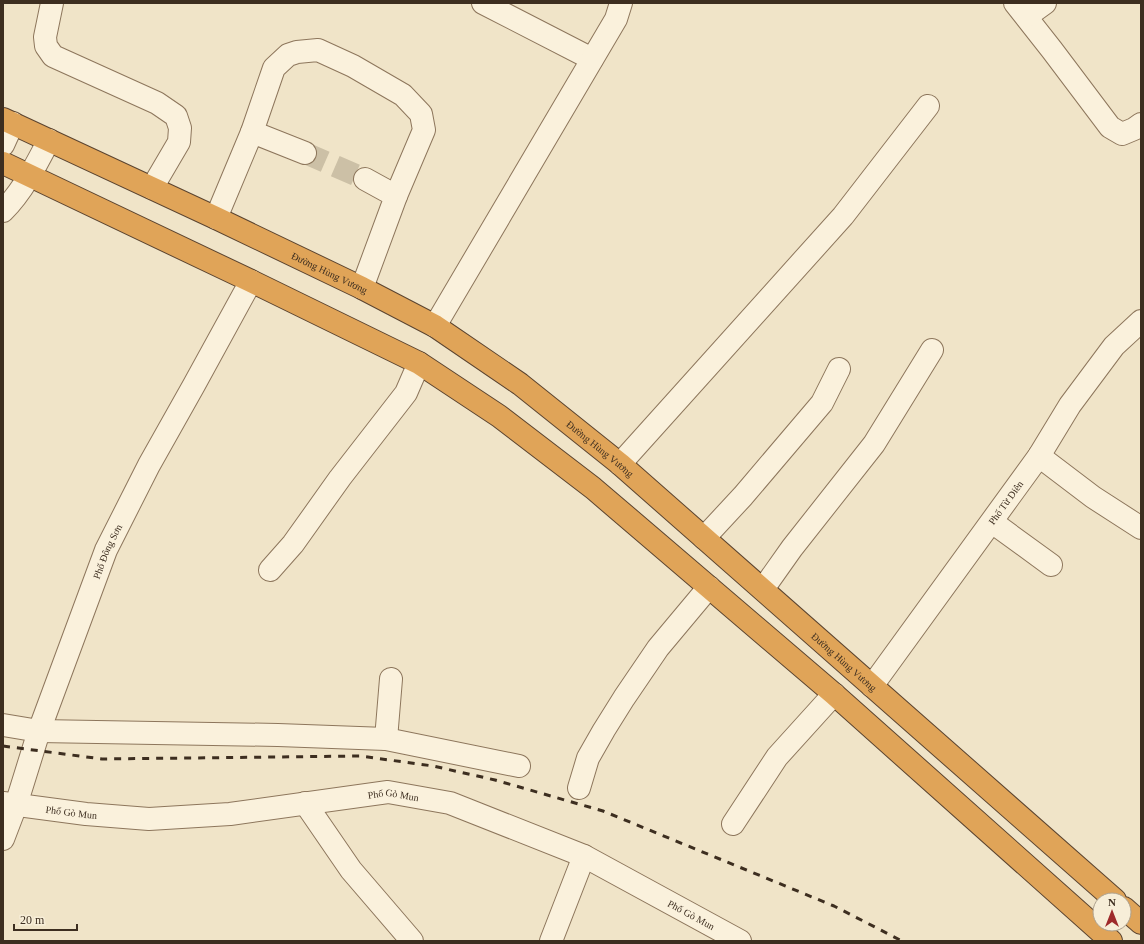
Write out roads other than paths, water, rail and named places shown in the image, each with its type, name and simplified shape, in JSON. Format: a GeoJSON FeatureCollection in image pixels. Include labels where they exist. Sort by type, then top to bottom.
{"type":"FeatureCollection","features":[{"type":"Feature","properties":{"kind":"highway","name":"Đường Hùng Vương"},"geometry":{"type":"LineString","coordinates":[[8,121],[362,288],[435,326],[520,384],[620,464],[1106,892]]}},
{"type":"Feature","properties":{"kind":"highway"},"geometry":{"type":"LineString","coordinates":[[3,163],[419,363],[499,416],[593,488],[834,694],[1111,941]]}},
{"type":"Feature","properties":{"kind":"street"},"geometry":{"type":"LineString","coordinates":[[52,3],[45,37],[46,46],[53,56],[157,104],[176,116],[180,128],[179,142],[152,188]]}},
{"type":"Feature","properties":{"kind":"street"},"geometry":{"type":"LineString","coordinates":[[483,3],[592,59]]}},
{"type":"Feature","properties":{"kind":"street"},"geometry":{"type":"LineString","coordinates":[[435,326],[616,19],[621,3]]}},
{"type":"Feature","properties":{"kind":"street"},"geometry":{"type":"LineString","coordinates":[[1045,3],[1021,10],[1110,127],[1122,134],[1141,124]]}},
{"type":"Feature","properties":{"kind":"street"},"geometry":{"type":"LineString","coordinates":[[216,218],[252,132],[274,68],[288,55],[297,52],[318,50],[353,66],[403,95],[421,114],[424,130],[396,196],[362,288]]}},
{"type":"Feature","properties":{"kind":"street"},"geometry":{"type":"LineString","coordinates":[[620,464],[843,216],[928,106]]}},
{"type":"Feature","properties":{"kind":"street"},"geometry":{"type":"LineString","coordinates":[[3,145],[8,121]]}},
{"type":"Feature","properties":{"kind":"street"},"geometry":{"type":"LineString","coordinates":[[252,132],[305,153]]}},
{"type":"Feature","properties":{"kind":"street"},"geometry":{"type":"LineString","coordinates":[[3,211],[10,204],[30,176],[49,140]]}},
{"type":"Feature","properties":{"kind":"street"},"geometry":{"type":"LineString","coordinates":[[365,179],[396,196]]}},
{"type":"Feature","properties":{"kind":"street","name":"Phố Đông Sơn"},"geometry":{"type":"LineString","coordinates":[[3,839],[9,804],[39,731],[106,550],[149,465],[251,281]]}},
{"type":"Feature","properties":{"kind":"street","name":"Phố Từ Diên"},"geometry":{"type":"LineString","coordinates":[[872,686],[1039,456],[1070,405],[1114,346],[1141,321]]}},
{"type":"Feature","properties":{"kind":"street"},"geometry":{"type":"LineString","coordinates":[[763,589],[792,548],[874,444],[932,350]]}},
{"type":"Feature","properties":{"kind":"street"},"geometry":{"type":"LineString","coordinates":[[270,570],[293,544],[340,478],[406,393],[419,363]]}},
{"type":"Feature","properties":{"kind":"street"},"geometry":{"type":"LineString","coordinates":[[704,538],[743,496],[822,403],[839,369]]}},
{"type":"Feature","properties":{"kind":"street"},"geometry":{"type":"LineString","coordinates":[[1039,456],[1093,498],[1141,528]]}},
{"type":"Feature","properties":{"kind":"street"},"geometry":{"type":"LineString","coordinates":[[992,522],[1051,565]]}},
{"type":"Feature","properties":{"kind":"street"},"geometry":{"type":"LineString","coordinates":[[579,788],[588,758],[624,698],[658,648],[709,587]]}},
{"type":"Feature","properties":{"kind":"street"},"geometry":{"type":"LineString","coordinates":[[386,739],[391,679]]}},
{"type":"Feature","properties":{"kind":"street"},"geometry":{"type":"LineString","coordinates":[[734,824],[777,757],[834,694]]}},
{"type":"Feature","properties":{"kind":"street"},"geometry":{"type":"LineString","coordinates":[[3,725],[39,731],[278,735],[386,739],[519,766]]}},
{"type":"Feature","properties":{"kind":"street","name":"Phố Gò Mun"},"geometry":{"type":"LineString","coordinates":[[9,804],[86,814],[149,819],[230,814],[388,792],[450,803],[584,856],[740,941]]}},
{"type":"Feature","properties":{"kind":"street"},"geometry":{"type":"LineString","coordinates":[[305,803],[351,870],[412,941]]}},
{"type":"Feature","properties":{"kind":"street"},"geometry":{"type":"LineString","coordinates":[[551,941],[584,856]]}},
{"type":"Feature","properties":{"kind":"tunnel"},"geometry":{"type":"LineString","coordinates":[[305,153],[365,179]]}},
{"type":"Feature","properties":{"kind":"railway"},"geometry":{"type":"LineString","coordinates":[[3,746],[102,759],[360,756],[433,766],[495,780],[603,811],[834,906],[902,941]]}}]}
